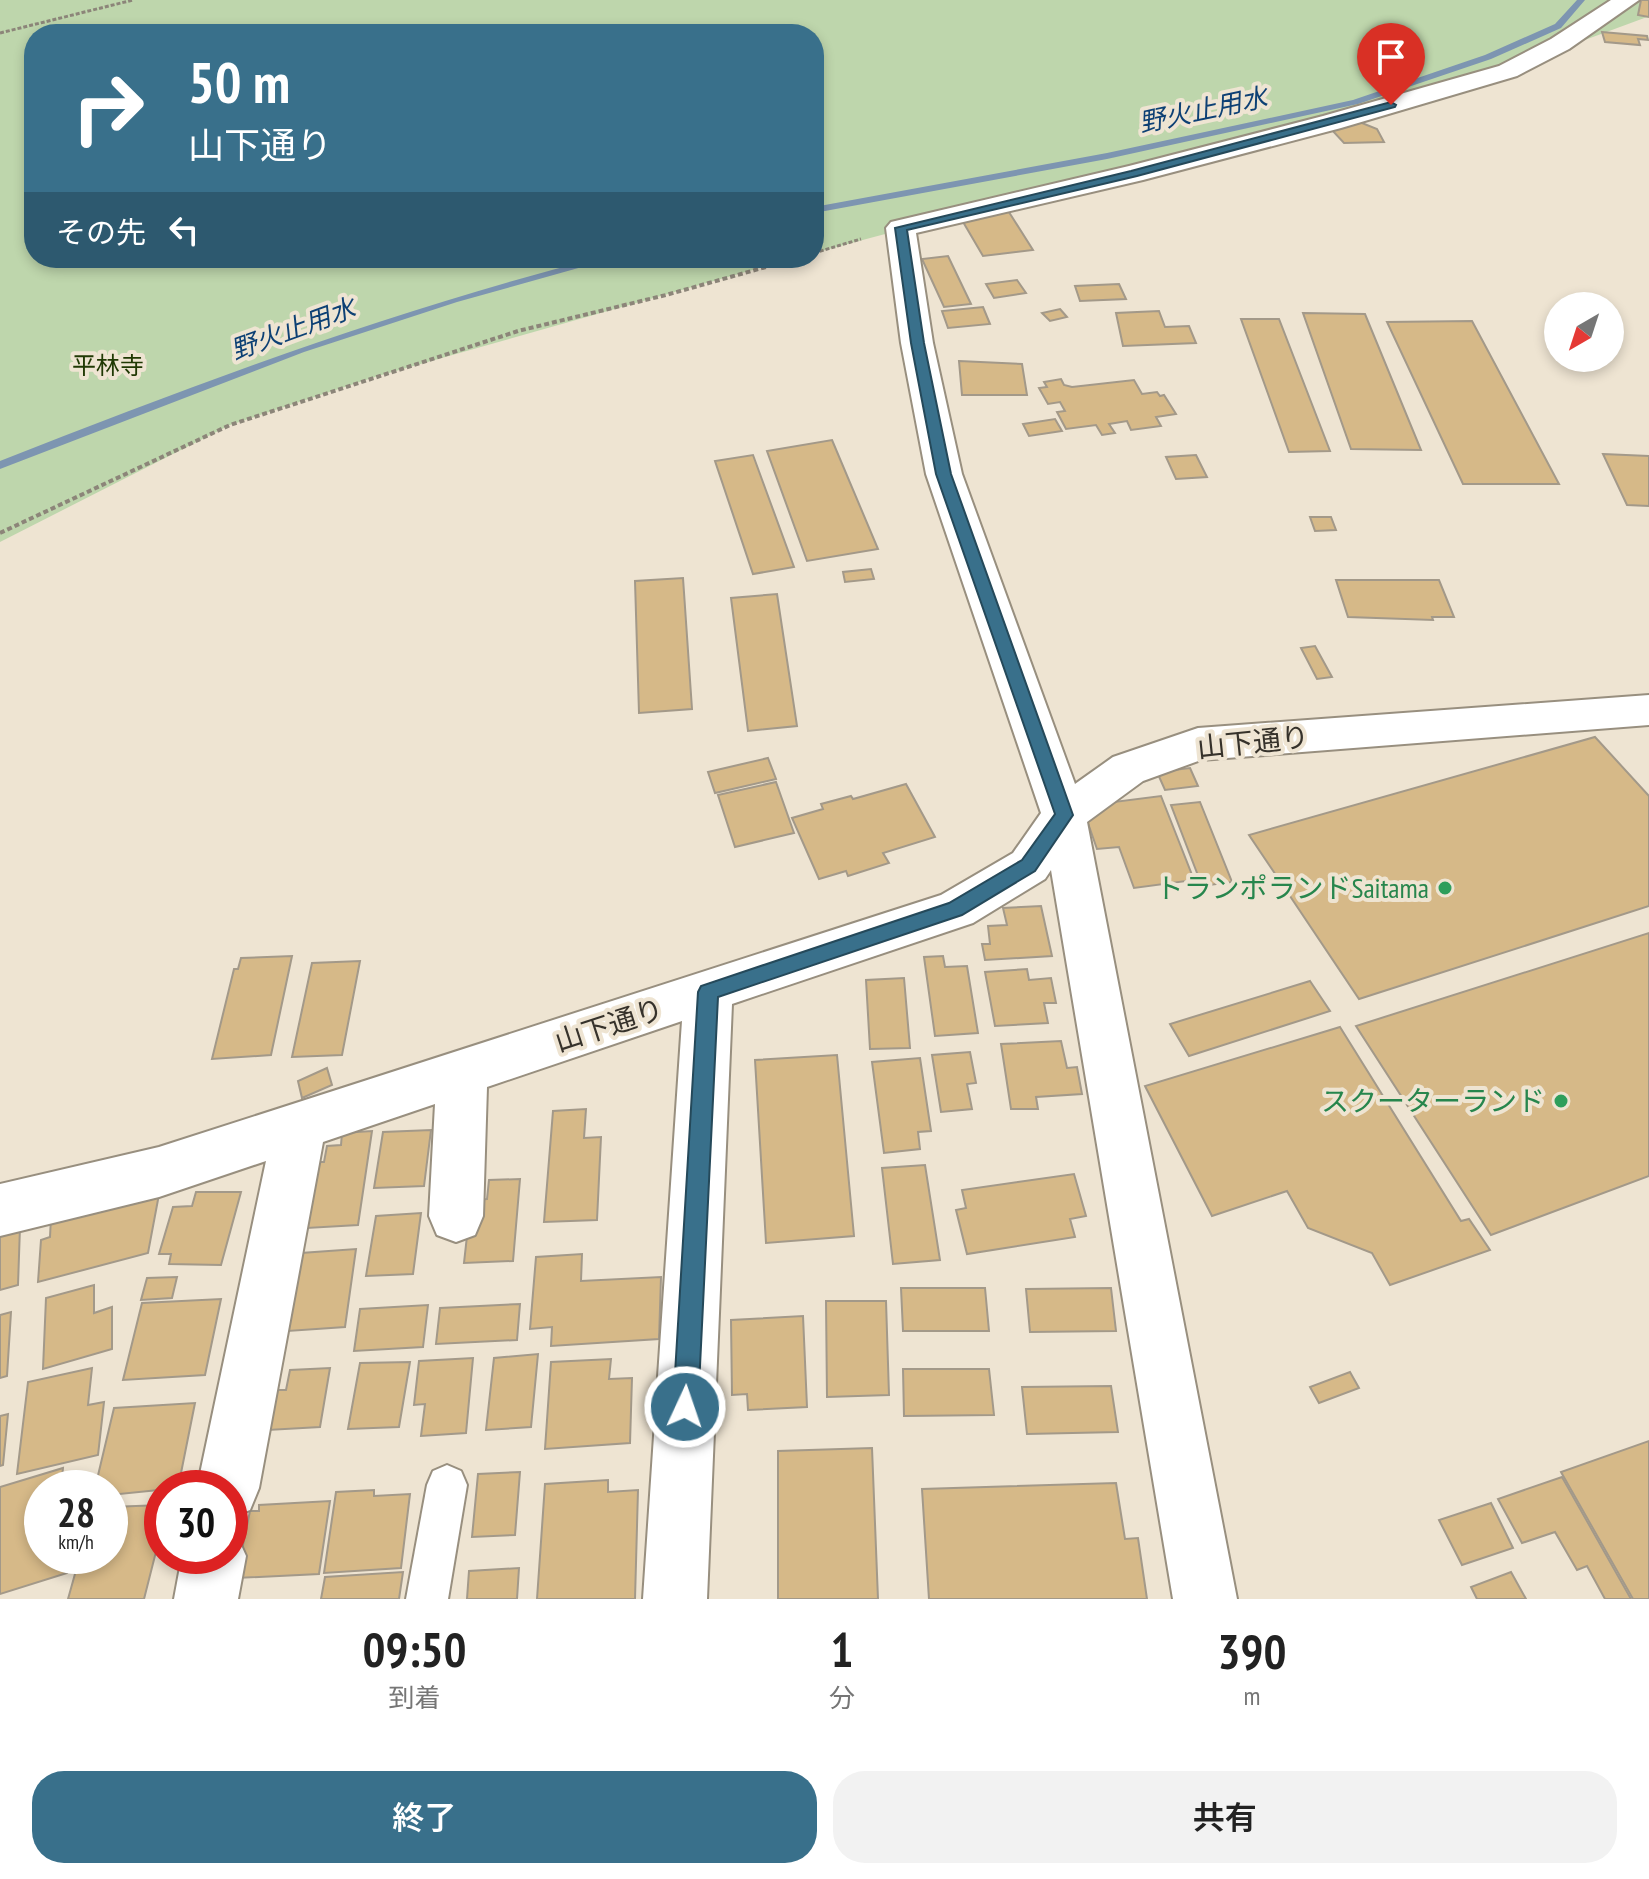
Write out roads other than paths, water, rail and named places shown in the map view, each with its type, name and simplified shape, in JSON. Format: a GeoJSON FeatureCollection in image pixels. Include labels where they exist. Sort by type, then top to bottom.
{"type":"FeatureCollection","features":[{"type":"Feature","properties":{"kind":"street"},"geometry":{"type":"LineString","coordinates":[[1205,1599],[1064,815],[944,474],[917,343],[901,228],[1210,154],[1508,71],[1560,44],[1627,0]]}},
{"type":"Feature","properties":{"kind":"street","name":"山下通り"},"geometry":{"type":"LineString","coordinates":[[0,1210],[159,1172],[956,909],[1029,866],[1064,815],[1128,769],[1198,744],[1649,710]]}},
{"type":"Feature","properties":{"kind":"street"},"geometry":{"type":"LineString","coordinates":[[675,1599],[708,992]]}},
{"type":"Feature","properties":{"kind":"street"},"geometry":{"type":"LineString","coordinates":[[456,1216],[462,1073]]}},
{"type":"Feature","properties":{"kind":"street"},"geometry":{"type":"LineString","coordinates":[[232,1470],[300,1126]]}},
{"type":"Feature","properties":{"kind":"street"},"geometry":{"type":"LineString","coordinates":[[206,1599],[211,1574]]}},
{"type":"Feature","properties":{"kind":"lane"},"geometry":{"type":"LineString","coordinates":[[427,1599],[447,1485]]}},
{"type":"Feature","properties":{"kind":"waterway","name":"野火止用水"},"geometry":{"type":"LineString","coordinates":[[824,208],[1107,156],[1355,102],[1488,57],[1558,26],[1581,0]]}},
{"type":"Feature","properties":{"kind":"waterway","name":"野火止用水"},"geometry":{"type":"LineString","coordinates":[[0,465],[301,350],[454,300],[570,268]]}},
{"type":"Feature","properties":{"kind":"place","name":"トランポランドSaitama"},"geometry":{"type":"Point","coordinates":[1445,888]}},
{"type":"Feature","properties":{"kind":"place","name":"スクーターランド"},"geometry":{"type":"Point","coordinates":[1561,1101]}},
{"type":"Feature","properties":{"kind":"park label","name":"平林寺"},"geometry":{"type":"Point","coordinates":[108,366]}}]}
